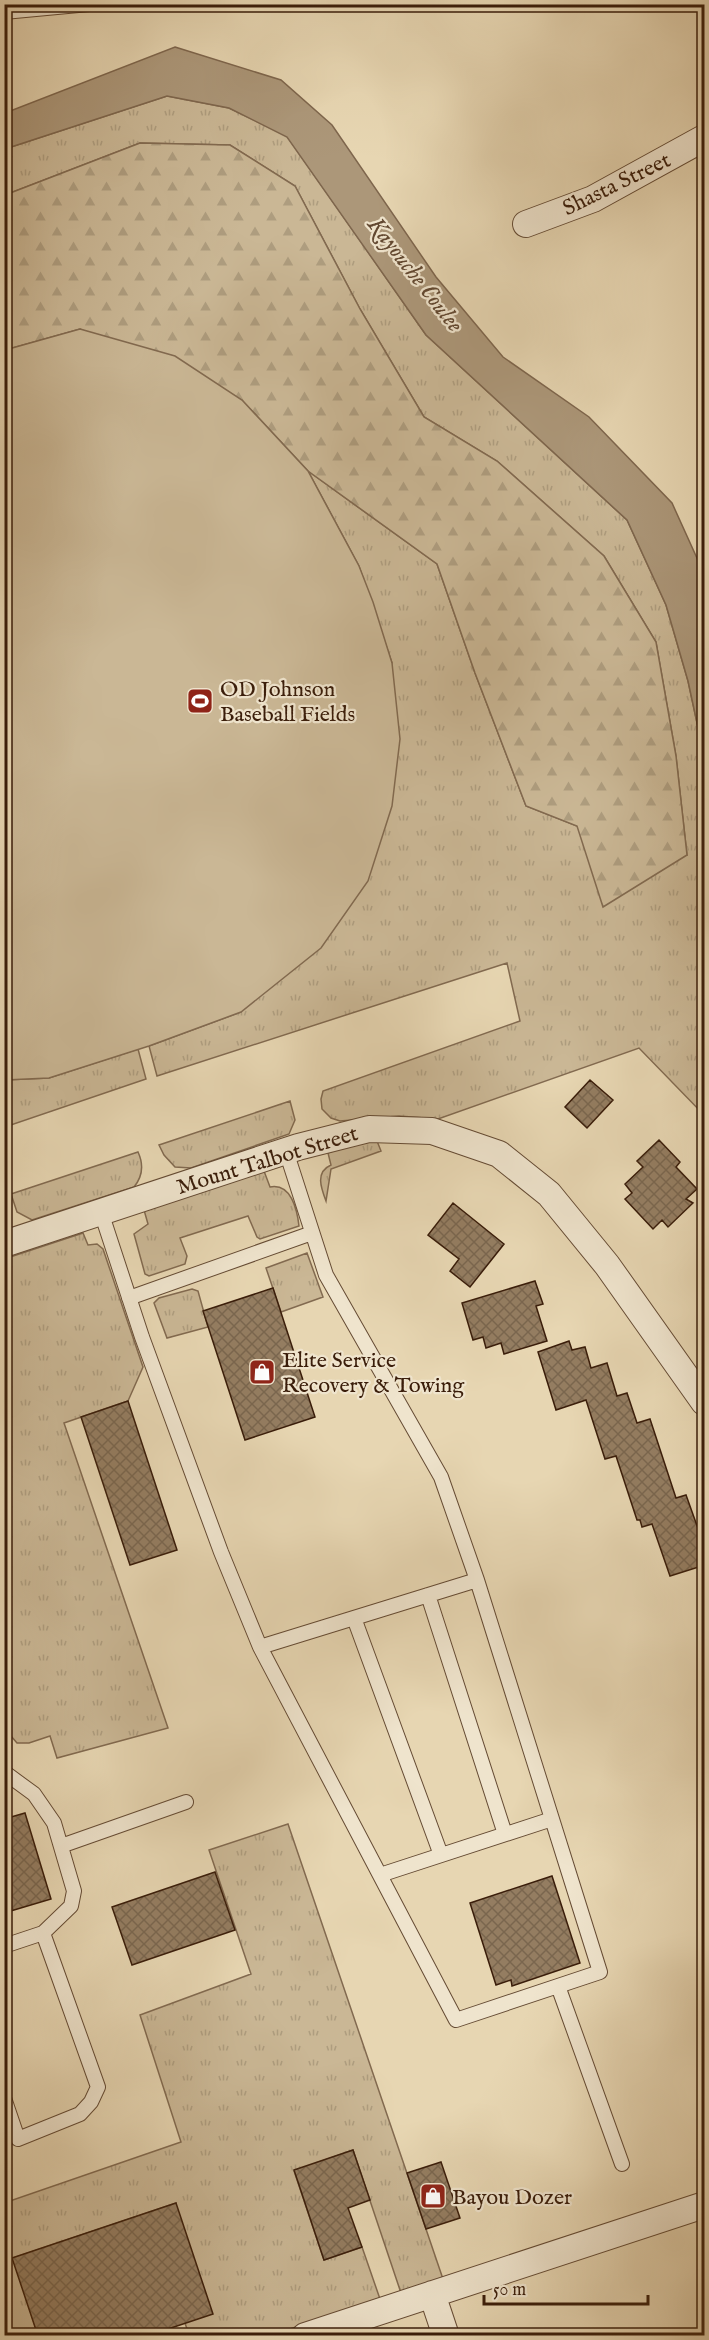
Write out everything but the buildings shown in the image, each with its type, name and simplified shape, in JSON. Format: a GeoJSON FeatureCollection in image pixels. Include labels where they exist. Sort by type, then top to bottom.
{"type":"FeatureCollection","features":[{"type":"Feature","properties":{"kind":"street","name":"Shasta Street"},"geometry":{"type":"LineString","coordinates":[[526,224],[593,200],[705,138]]}},
{"type":"Feature","properties":{"kind":"street","name":"Mount Talbot Street"},"geometry":{"type":"LineString","coordinates":[[4,1244],[286,1150],[369,1129],[432,1131],[499,1154],[549,1194],[607,1266],[705,1402]]}},
{"type":"Feature","properties":{"kind":"street"},"geometry":{"type":"LineString","coordinates":[[305,2336],[705,2205]]}},
{"type":"Feature","properties":{"kind":"street"},"geometry":{"type":"LineString","coordinates":[[432,2294],[446,2336]]}},
{"type":"Feature","properties":{"kind":"lane"},"geometry":{"type":"LineString","coordinates":[[4,12],[89,4]]}},
{"type":"Feature","properties":{"kind":"lane"},"geometry":{"type":"LineString","coordinates":[[101,1212],[129,1298],[221,1552],[260,1647],[456,2020],[600,1972],[477,1580],[441,1477],[326,1275],[286,1150]]}},
{"type":"Feature","properties":{"kind":"lane"},"geometry":{"type":"LineString","coordinates":[[129,1298],[312,1233]]}},
{"type":"Feature","properties":{"kind":"lane"},"geometry":{"type":"LineString","coordinates":[[260,1647],[477,1580]]}},
{"type":"Feature","properties":{"kind":"lane"},"geometry":{"type":"LineString","coordinates":[[428,1595],[505,1834]]}},
{"type":"Feature","properties":{"kind":"lane"},"geometry":{"type":"LineString","coordinates":[[354,1618],[441,1855]]}},
{"type":"Feature","properties":{"kind":"lane"},"geometry":{"type":"LineString","coordinates":[[4,1772],[34,1794],[54,1823],[74,1891],[71,1906],[43,1933],[4,1946]]}},
{"type":"Feature","properties":{"kind":"lane"},"geometry":{"type":"LineString","coordinates":[[61,1846],[186,1802]]}},
{"type":"Feature","properties":{"kind":"lane"},"geometry":{"type":"LineString","coordinates":[[380,1875],[552,1818]]}},
{"type":"Feature","properties":{"kind":"lane"},"geometry":{"type":"LineString","coordinates":[[4,2098],[18,2139],[80,2114],[92,2102],[98,2087],[43,1933]]}},
{"type":"Feature","properties":{"kind":"lane"},"geometry":{"type":"LineString","coordinates":[[558,1986],[622,2164]]}},
{"type":"Feature","properties":{"kind":"green space"},"geometry":{"type":"Polygon","coordinates":[[[167,96],[229,108],[287,136],[426,335],[627,520],[666,605],[688,681],[702,746],[704,768],[704,1115],[639,1048],[438,1119],[399,1116],[340,1121],[331,1118],[322,1109],[323,1091],[520,1021],[507,963],[157,1076],[149,1046],[241,1012],[392,663],[359,566],[308,471],[437,564],[475,673],[526,806],[577,826],[687,855],[676,756],[656,642],[604,556],[497,461],[424,417],[360,309],[295,186],[230,145],[140,143],[5,195],[5,149],[167,96]]]}},
{"type":"Feature","properties":{"kind":"green space"},"geometry":{"type":"Polygon","coordinates":[[[140,143],[230,145],[295,186],[360,309],[424,417],[497,461],[604,556],[656,642],[676,756],[687,855],[603,907],[577,826],[526,806],[475,673],[437,564],[308,471],[242,400],[80,329],[5,350],[5,195],[140,143]]]}},
{"type":"Feature","properties":{"kind":"green space","name":"OD Johnson Baseball Fields"},"geometry":{"type":"Polygon","coordinates":[[[80,329],[175,356],[242,400],[308,471],[359,566],[373,602],[392,663],[400,739],[392,806],[368,881],[321,948],[241,1012],[149,1046],[49,1078],[5,1080],[5,350],[80,329]]]}},
{"type":"Feature","properties":{"kind":"green space"},"geometry":{"type":"Polygon","coordinates":[[[138,1049],[146,1079],[5,1127],[4,1080],[49,1078],[138,1049]]]}},
{"type":"Feature","properties":{"kind":"green space"},"geometry":{"type":"Polygon","coordinates":[[[290,1101],[295,1120],[289,1134],[191,1168],[175,1167],[164,1155],[159,1145],[290,1101]]]}},
{"type":"Feature","properties":{"kind":"green space"},"geometry":{"type":"Polygon","coordinates":[[[377,1141],[381,1151],[331,1169],[326,1201],[322,1191],[321,1176],[331,1165],[328,1153],[349,1145],[377,1141]]]}},
{"type":"Feature","properties":{"kind":"green space"},"geometry":{"type":"Polygon","coordinates":[[[138,1152],[142,1170],[134,1187],[32,1220],[17,1212],[11,1194],[138,1152]]]}},
{"type":"Feature","properties":{"kind":"green space"},"geometry":{"type":"Polygon","coordinates":[[[264,1171],[270,1187],[283,1189],[292,1199],[299,1226],[260,1239],[248,1216],[180,1238],[187,1256],[185,1264],[149,1276],[145,1274],[134,1234],[148,1224],[144,1210],[264,1171]]]}},
{"type":"Feature","properties":{"kind":"green space"},"geometry":{"type":"Polygon","coordinates":[[[83,1233],[88,1245],[97,1244],[103,1249],[143,1367],[128,1401],[64,1423],[168,1728],[57,1758],[50,1736],[29,1743],[17,1743],[5,1729],[4,1259],[83,1233]]]}},
{"type":"Feature","properties":{"kind":"green space"},"geometry":{"type":"Polygon","coordinates":[[[307,1253],[323,1297],[281,1312],[266,1268],[307,1253]]]}},
{"type":"Feature","properties":{"kind":"green space"},"geometry":{"type":"Polygon","coordinates":[[[192,1289],[198,1291],[208,1327],[167,1338],[154,1303],[159,1298],[192,1289]]]}},
{"type":"Feature","properties":{"kind":"green space"},"geometry":{"type":"Polygon","coordinates":[[[288,1824],[443,2279],[401,2293],[353,2150],[294,2171],[324,2260],[362,2247],[380,2299],[272,2335],[189,2335],[185,2323],[176,2203],[13,2258],[38,2335],[5,2335],[4,2203],[181,2142],[140,2015],[251,1974],[209,1850],[288,1824]]]}},
{"type":"Feature","properties":{"kind":"water","name":"Kayouche Coulee"},"geometry":{"type":"Polygon","coordinates":[[[175,47],[281,80],[332,125],[436,277],[503,357],[589,417],[672,503],[701,567],[704,580],[704,768],[702,746],[688,681],[666,605],[627,520],[426,335],[287,137],[229,108],[167,96],[5,149],[5,113],[175,47]]]}},
{"type":"Feature","properties":{"kind":"place","name":"OD Johnson Baseball Fields"},"geometry":{"type":"Point","coordinates":[200,701]}},
{"type":"Feature","properties":{"kind":"place","name":"Elite Service Recovery & Towing"},"geometry":{"type":"Point","coordinates":[262,1372]}},
{"type":"Feature","properties":{"kind":"place","name":"Bayou Dozer"},"geometry":{"type":"Point","coordinates":[433,2196]}}]}
